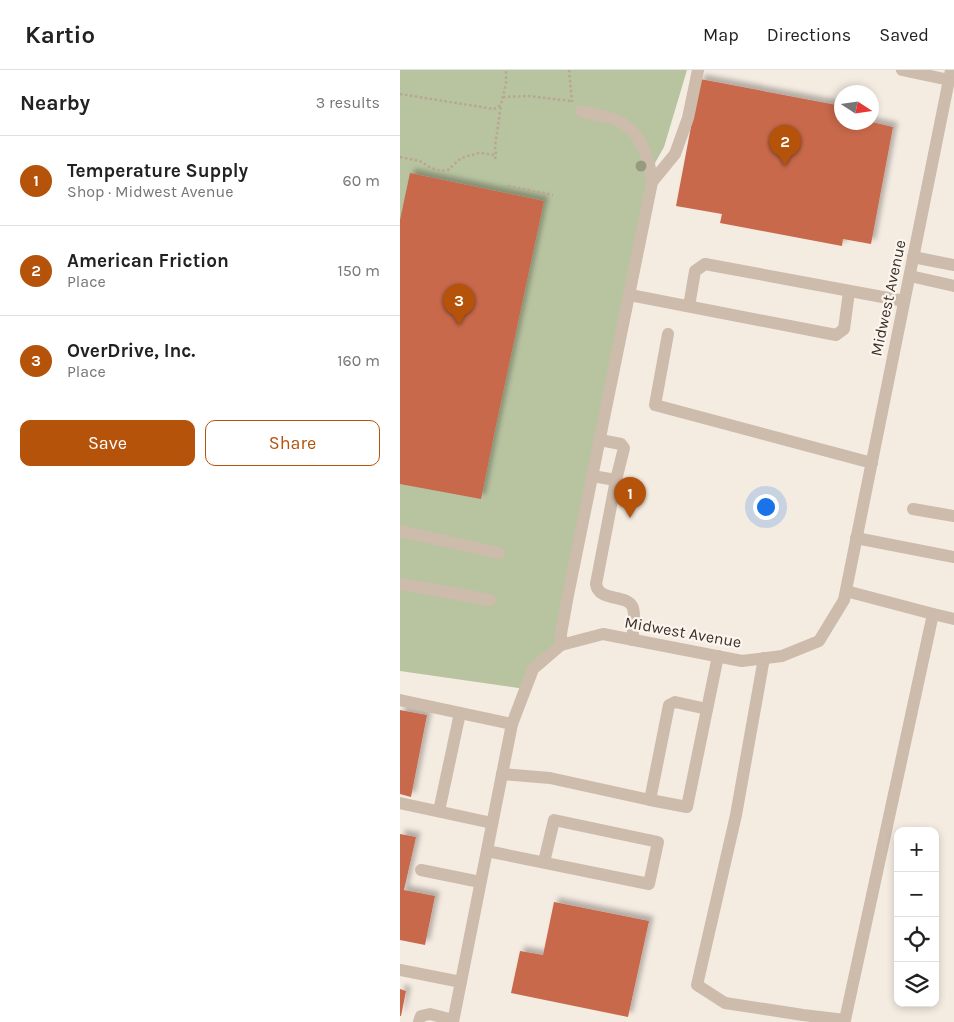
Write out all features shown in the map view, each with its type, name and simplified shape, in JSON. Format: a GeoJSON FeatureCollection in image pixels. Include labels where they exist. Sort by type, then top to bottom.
{"type":"FeatureCollection","features":[{"type":"Feature","properties":{"kind":"street"},"geometry":{"type":"LineString","coordinates":[[652,182],[676,154],[688,118],[698,70]]}},
{"type":"Feature","properties":{"kind":"street"},"geometry":{"type":"LineString","coordinates":[[902,70],[950,75]]}},
{"type":"Feature","properties":{"kind":"street","name":"Midwest Avenue"},"geometry":{"type":"LineString","coordinates":[[453,1021],[512,724],[533,669],[561,645],[603,634],[742,661],[782,656],[819,641],[844,600],[904,301],[950,93],[950,75]]}},
{"type":"Feature","properties":{"kind":"street"},"geometry":{"type":"LineString","coordinates":[[561,645],[563,619],[652,182],[651,170],[640,142],[628,126],[616,120],[576,110]]}},
{"type":"Feature","properties":{"kind":"street"},"geometry":{"type":"LineString","coordinates":[[914,257],[954,265]]}},
{"type":"Feature","properties":{"kind":"street"},"geometry":{"type":"LineString","coordinates":[[689,306],[695,271],[705,264],[904,301]]}},
{"type":"Feature","properties":{"kind":"street"},"geometry":{"type":"LineString","coordinates":[[910,276],[954,286]]}},
{"type":"Feature","properties":{"kind":"street"},"geometry":{"type":"LineString","coordinates":[[630,295],[836,335],[844,329],[849,292]]}},
{"type":"Feature","properties":{"kind":"street"},"geometry":{"type":"LineString","coordinates":[[668,334],[655,405],[872,463]]}},
{"type":"Feature","properties":{"kind":"street"},"geometry":{"type":"LineString","coordinates":[[600,440],[621,444],[624,448],[596,584],[601,594],[628,602],[633,606],[632,640]]}},
{"type":"Feature","properties":{"kind":"street"},"geometry":{"type":"LineString","coordinates":[[592,476],[616,480]]}},
{"type":"Feature","properties":{"kind":"street"},"geometry":{"type":"LineString","coordinates":[[913,509],[954,516]]}},
{"type":"Feature","properties":{"kind":"street"},"geometry":{"type":"LineString","coordinates":[[400,531],[499,552]]}},
{"type":"Feature","properties":{"kind":"street"},"geometry":{"type":"LineString","coordinates":[[856,538],[954,556]]}},
{"type":"Feature","properties":{"kind":"street"},"geometry":{"type":"LineString","coordinates":[[400,584],[490,600]]}},
{"type":"Feature","properties":{"kind":"street"},"geometry":{"type":"LineString","coordinates":[[846,592],[954,619]]}},
{"type":"Feature","properties":{"kind":"street"},"geometry":{"type":"LineString","coordinates":[[764,658],[736,815],[697,985],[725,1002],[851,1021],[933,614]]}},
{"type":"Feature","properties":{"kind":"street"},"geometry":{"type":"LineString","coordinates":[[502,774],[550,778],[686,807],[718,656]]}},
{"type":"Feature","properties":{"kind":"street"},"geometry":{"type":"LineString","coordinates":[[400,700],[512,724]]}},
{"type":"Feature","properties":{"kind":"street"},"geometry":{"type":"LineString","coordinates":[[650,800],[669,704],[676,702],[707,709]]}},
{"type":"Feature","properties":{"kind":"street"},"geometry":{"type":"LineString","coordinates":[[439,811],[460,713]]}},
{"type":"Feature","properties":{"kind":"street"},"geometry":{"type":"LineString","coordinates":[[400,803],[492,823]]}},
{"type":"Feature","properties":{"kind":"street"},"geometry":{"type":"LineString","coordinates":[[486,851],[649,884],[658,842],[554,820],[544,862]]}},
{"type":"Feature","properties":{"kind":"street"},"geometry":{"type":"LineString","coordinates":[[421,870],[480,882]]}},
{"type":"Feature","properties":{"kind":"street"},"geometry":{"type":"LineString","coordinates":[[400,970],[461,982]]}},
{"type":"Feature","properties":{"kind":"street"},"geometry":{"type":"LineString","coordinates":[[419,1022],[421,1016],[430,1014],[453,1021]]}},
{"type":"Feature","properties":{"kind":"path"},"geometry":{"type":"LineString","coordinates":[[495,159],[502,97],[506,83],[506,70]]}},
{"type":"Feature","properties":{"kind":"path"},"geometry":{"type":"LineString","coordinates":[[569,70],[572,100],[576,110]]}},
{"type":"Feature","properties":{"kind":"path"},"geometry":{"type":"LineString","coordinates":[[400,94],[494,109],[501,105]]}},
{"type":"Feature","properties":{"kind":"path"},"geometry":{"type":"LineString","coordinates":[[502,97],[528,96],[572,100]]}},
{"type":"Feature","properties":{"kind":"path"},"geometry":{"type":"LineString","coordinates":[[400,157],[420,161],[431,168],[441,171],[448,170],[461,158],[479,153],[496,155]]}},
{"type":"Feature","properties":{"kind":"path"},"geometry":{"type":"LineString","coordinates":[[508,186],[553,195]]}},
{"type":"Feature","properties":{"kind":"green space"},"geometry":{"type":"Polygon","coordinates":[[[400,70],[687,70],[664,147],[651,170],[561,640],[533,669],[525,689],[400,671],[400,70]]]}},
{"type":"Feature","properties":{"kind":"building"},"geometry":{"type":"Polygon","coordinates":[[[700,79],[834,104],[834,130],[879,130],[879,124],[893,127],[871,244],[843,239],[842,246],[720,223],[722,214],[676,206],[700,79]]]}},
{"type":"Feature","properties":{"kind":"building"},"geometry":{"type":"Polygon","coordinates":[[[410,173],[544,201],[481,499],[400,484],[400,220],[410,173]]]}},
{"type":"Feature","properties":{"kind":"building"},"geometry":{"type":"Polygon","coordinates":[[[400,710],[427,715],[411,797],[400,794],[400,710]]]}},
{"type":"Feature","properties":{"kind":"building"},"geometry":{"type":"Polygon","coordinates":[[[400,834],[416,837],[404,890],[435,896],[425,945],[400,940],[400,834]]]}},
{"type":"Feature","properties":{"kind":"building"},"geometry":{"type":"Polygon","coordinates":[[[554,902],[649,921],[628,1017],[511,993],[520,951],[543,955],[554,902]]]}},
{"type":"Feature","properties":{"kind":"building"},"geometry":{"type":"Polygon","coordinates":[[[400,989],[406,991],[401,1016],[400,1016],[400,989]]]}},
{"type":"Feature","properties":{"kind":"place","name":"American Friction"},"geometry":{"type":"Point","coordinates":[785,166]}},
{"type":"Feature","properties":{"kind":"place","name":"OverDrive, Inc."},"geometry":{"type":"Point","coordinates":[459,325]}},
{"type":"Feature","properties":{"kind":"place","name":"Temperature Supply"},"geometry":{"type":"Point","coordinates":[630,518]}}]}
